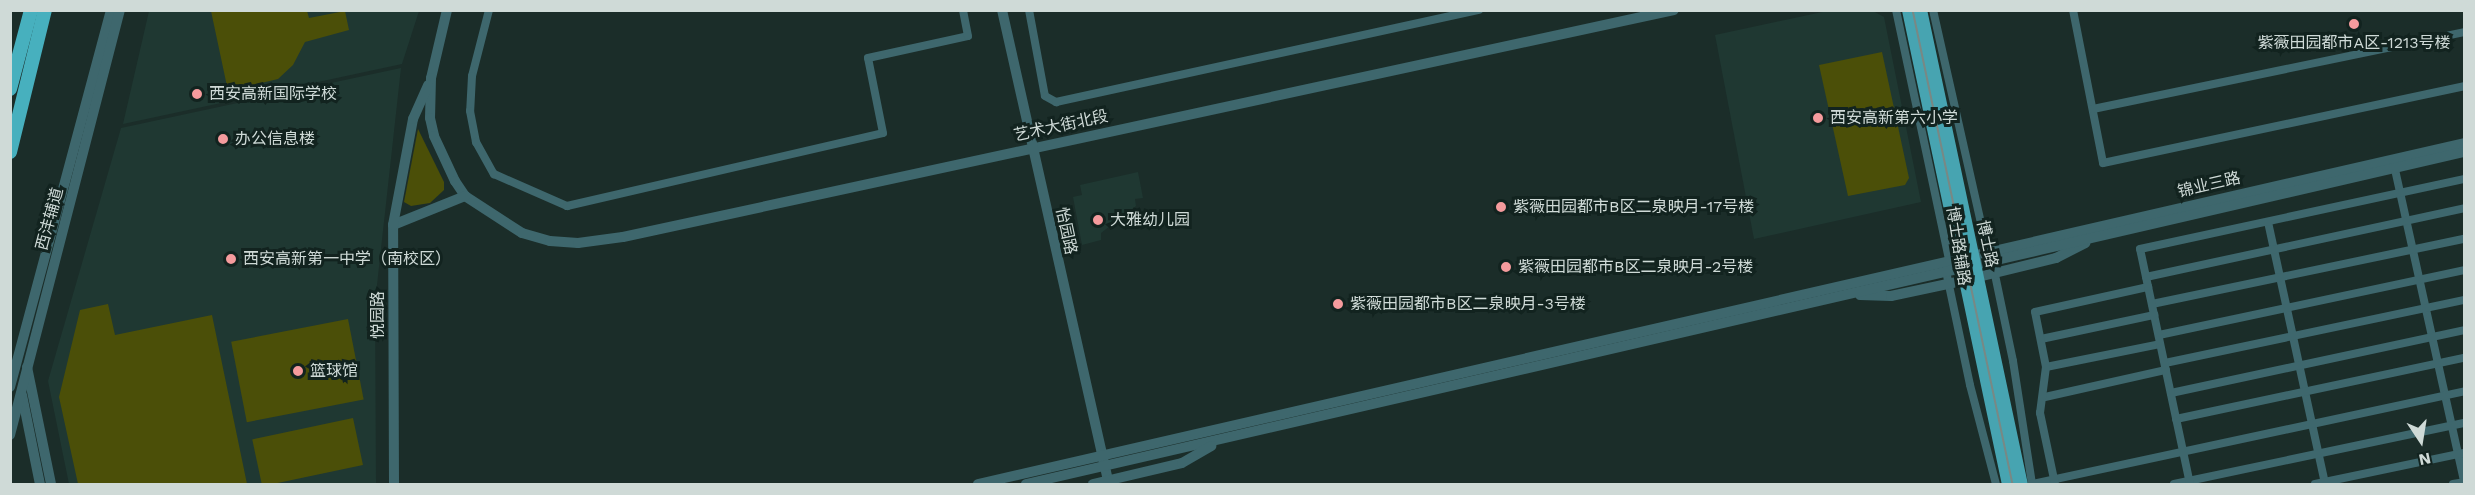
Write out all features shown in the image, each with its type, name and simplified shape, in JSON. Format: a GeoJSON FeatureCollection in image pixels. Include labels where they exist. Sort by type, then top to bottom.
{"type":"FeatureCollection","features":[{"type":"Feature","properties":{"kind":"highway"},"geometry":{"type":"LineString","coordinates":[[10,89],[31,10]]}},
{"type":"Feature","properties":{"kind":"highway"},"geometry":{"type":"LineString","coordinates":[[10,152],[45,10]]}},
{"type":"Feature","properties":{"kind":"main road","name":"博士路"},"geometry":{"type":"LineString","coordinates":[[1909,10],[2020,484]]}},
{"type":"Feature","properties":{"kind":"main road","name":"博士路"},"geometry":{"type":"LineString","coordinates":[[1920,10],[2009,484]]}},
{"type":"Feature","properties":{"kind":"street","name":"西沣辅道"},"geometry":{"type":"LineString","coordinates":[[10,435],[21,363],[111,10]]}},
{"type":"Feature","properties":{"kind":"street","name":"西沣辅道"},"geometry":{"type":"LineString","coordinates":[[21,363],[120,10]]}},
{"type":"Feature","properties":{"kind":"street"},"geometry":{"type":"LineString","coordinates":[[393,225],[465,196],[434,136],[431,78],[447,10]]}},
{"type":"Feature","properties":{"kind":"street"},"geometry":{"type":"LineString","coordinates":[[489,10],[472,76],[470,111],[476,142],[494,174],[567,206],[883,133],[868,58],[968,36],[963,10]]}},
{"type":"Feature","properties":{"kind":"street","name":"怡园路"},"geometry":{"type":"LineString","coordinates":[[1002,10],[1100,465],[1101,483]]}},
{"type":"Feature","properties":{"kind":"street"},"geometry":{"type":"LineString","coordinates":[[1029,10],[1045,96],[1056,102],[1479,10]]}},
{"type":"Feature","properties":{"kind":"street","name":"艺术大街北段"},"geometry":{"type":"LineString","coordinates":[[465,196],[522,233],[550,241],[578,243],[623,237],[1674,10]]}},
{"type":"Feature","properties":{"kind":"street","name":"博士路辅路"},"geometry":{"type":"LineString","coordinates":[[1896,10],[1968,264]]}},
{"type":"Feature","properties":{"kind":"street","name":"博士路辅路"},"geometry":{"type":"LineString","coordinates":[[1933,10],[1968,264]]}},
{"type":"Feature","properties":{"kind":"street"},"geometry":{"type":"LineString","coordinates":[[2073,10],[2103,163],[2464,86]]}},
{"type":"Feature","properties":{"kind":"street"},"geometry":{"type":"LineString","coordinates":[[2093,109],[2464,32]]}},
{"type":"Feature","properties":{"kind":"street","name":"悦园路"},"geometry":{"type":"LineString","coordinates":[[394,484],[393,225],[413,119],[431,78]]}},
{"type":"Feature","properties":{"kind":"street","name":"锦业三路"},"geometry":{"type":"LineString","coordinates":[[1968,264],[2097,236],[2464,143]]}},
{"type":"Feature","properties":{"kind":"street","name":"锦业三路"},"geometry":{"type":"LineString","coordinates":[[1968,264],[2394,162],[2464,152]]}},
{"type":"Feature","properties":{"kind":"street"},"geometry":{"type":"LineString","coordinates":[[2394,162],[2403,192],[2453,425],[2462,453],[2464,481],[2453,484]]}},
{"type":"Feature","properties":{"kind":"street"},"geometry":{"type":"LineString","coordinates":[[2190,483],[2140,249],[2464,179]]}},
{"type":"Feature","properties":{"kind":"street"},"geometry":{"type":"LineString","coordinates":[[2146,277],[2464,208]]}},
{"type":"Feature","properties":{"kind":"street"},"geometry":{"type":"LineString","coordinates":[[2268,222],[2319,454],[2322,484],[2462,453]]}},
{"type":"Feature","properties":{"kind":"street"},"geometry":{"type":"LineString","coordinates":[[1026,484],[1968,264],[1994,272],[2056,258],[2097,236]]}},
{"type":"Feature","properties":{"kind":"street"},"geometry":{"type":"LineString","coordinates":[[2152,304],[2464,239]]}},
{"type":"Feature","properties":{"kind":"street"},"geometry":{"type":"LineString","coordinates":[[1844,295],[1891,296],[1948,284],[1968,264]]}},
{"type":"Feature","properties":{"kind":"street"},"geometry":{"type":"LineString","coordinates":[[978,484],[1100,465],[1225,440],[1968,264]]}},
{"type":"Feature","properties":{"kind":"street","name":"博士路辅路"},"geometry":{"type":"LineString","coordinates":[[1968,264],[1994,272],[2013,362],[2032,484]]}},
{"type":"Feature","properties":{"kind":"street","name":"博士路辅路"},"geometry":{"type":"LineString","coordinates":[[1968,264],[1948,284],[1996,484]]}},
{"type":"Feature","properties":{"kind":"street"},"geometry":{"type":"LineString","coordinates":[[2046,368],[2287,308],[2464,270]]}},
{"type":"Feature","properties":{"kind":"street"},"geometry":{"type":"LineString","coordinates":[[2055,482],[2040,413],[2046,368],[2035,312],[2148,287]]}},
{"type":"Feature","properties":{"kind":"street"},"geometry":{"type":"LineString","coordinates":[[2044,396],[2294,336],[2464,300]]}},
{"type":"Feature","properties":{"kind":"street"},"geometry":{"type":"LineString","coordinates":[[2041,339],[2154,315]]}},
{"type":"Feature","properties":{"kind":"street"},"geometry":{"type":"LineString","coordinates":[[2171,393],[2464,330]]}},
{"type":"Feature","properties":{"kind":"street"},"geometry":{"type":"LineString","coordinates":[[2176,419],[2464,358]]}},
{"type":"Feature","properties":{"kind":"street"},"geometry":{"type":"LineString","coordinates":[[21,363],[51,484]]}},
{"type":"Feature","properties":{"kind":"street"},"geometry":{"type":"LineString","coordinates":[[16,387],[40,484]]}},
{"type":"Feature","properties":{"kind":"street"},"geometry":{"type":"LineString","coordinates":[[2032,484],[2055,482],[2183,451],[2464,391]]}},
{"type":"Feature","properties":{"kind":"street"},"geometry":{"type":"LineString","coordinates":[[2174,484],[2190,483],[2464,423]]}},
{"type":"Feature","properties":{"kind":"street"},"geometry":{"type":"LineString","coordinates":[[1101,483],[1182,463],[1225,440]]}},
{"type":"Feature","properties":{"kind":"shaded area","name":"西安高新国际学校"},"geometry":{"type":"Polygon","coordinates":[[[149,11],[419,11],[402,64],[123,124],[149,11]]]}},
{"type":"Feature","properties":{"kind":"shaded area"},"geometry":{"type":"Polygon","coordinates":[[[211,11],[307,11],[309,18],[345,11],[349,30],[305,42],[293,65],[278,79],[228,91],[211,11]]]}},
{"type":"Feature","properties":{"kind":"shaded area","name":"西安高新第六小学"},"geometry":{"type":"Polygon","coordinates":[[[1827,11],[1873,11],[1884,17],[1921,202],[1754,239],[1715,35],[1827,11]]]}},
{"type":"Feature","properties":{"kind":"shaded area"},"geometry":{"type":"Polygon","coordinates":[[[1882,52],[1909,178],[1905,185],[1848,196],[1819,65],[1882,52]]]}},
{"type":"Feature","properties":{"kind":"shaded area","name":"西安高新第一中学（南校区）"},"geometry":{"type":"Polygon","coordinates":[[[401,68],[375,303],[376,484],[69,484],[48,381],[121,128],[401,68]]]}},
{"type":"Feature","properties":{"kind":"shaded area"},"geometry":{"type":"Polygon","coordinates":[[[418,129],[444,182],[444,190],[430,203],[411,206],[404,202],[418,129]]]}},
{"type":"Feature","properties":{"kind":"shaded area","name":"大雅幼儿园"},"geometry":{"type":"Polygon","coordinates":[[[1138,172],[1143,198],[1135,199],[1136,206],[1101,233],[1101,240],[1082,245],[1073,197],[1082,195],[1080,185],[1138,172]]]}},
{"type":"Feature","properties":{"kind":"shaded area"},"geometry":{"type":"Polygon","coordinates":[[[108,304],[115,335],[212,315],[247,484],[78,484],[59,397],[80,310],[108,304]]]}},
{"type":"Feature","properties":{"kind":"shaded area","name":"篮球馆"},"geometry":{"type":"Polygon","coordinates":[[[348,319],[364,399],[247,422],[231,342],[348,319]]]}},
{"type":"Feature","properties":{"kind":"shaded area"},"geometry":{"type":"Polygon","coordinates":[[[353,418],[363,465],[273,484],[262,484],[252,439],[353,418]]]}},
{"type":"Feature","properties":{"kind":"tram line"},"geometry":{"type":"LineString","coordinates":[[1913,10],[2013,484]]}},
{"type":"Feature","properties":{"kind":"place","name":"紫薇田园都市A区-1213号楼"},"geometry":{"type":"Point","coordinates":[2354,24]}},
{"type":"Feature","properties":{"kind":"place","name":"西安高新国际学校"},"geometry":{"type":"Point","coordinates":[197,94]}},
{"type":"Feature","properties":{"kind":"place","name":"西安高新第六小学"},"geometry":{"type":"Point","coordinates":[1818,118]}},
{"type":"Feature","properties":{"kind":"place","name":"办公信息楼"},"geometry":{"type":"Point","coordinates":[223,139]}},
{"type":"Feature","properties":{"kind":"place","name":"紫薇田园都市B区二泉映月-17号楼"},"geometry":{"type":"Point","coordinates":[1501,207]}},
{"type":"Feature","properties":{"kind":"place","name":"大雅幼儿园"},"geometry":{"type":"Point","coordinates":[1098,220]}},
{"type":"Feature","properties":{"kind":"place","name":"西安高新第一中学（南校区）"},"geometry":{"type":"Point","coordinates":[231,259]}},
{"type":"Feature","properties":{"kind":"place","name":"紫薇田园都市B区二泉映月-2号楼"},"geometry":{"type":"Point","coordinates":[1506,267]}},
{"type":"Feature","properties":{"kind":"place","name":"紫薇田园都市B区二泉映月-3号楼"},"geometry":{"type":"Point","coordinates":[1338,304]}},
{"type":"Feature","properties":{"kind":"place","name":"篮球馆"},"geometry":{"type":"Point","coordinates":[298,371]}}]}
